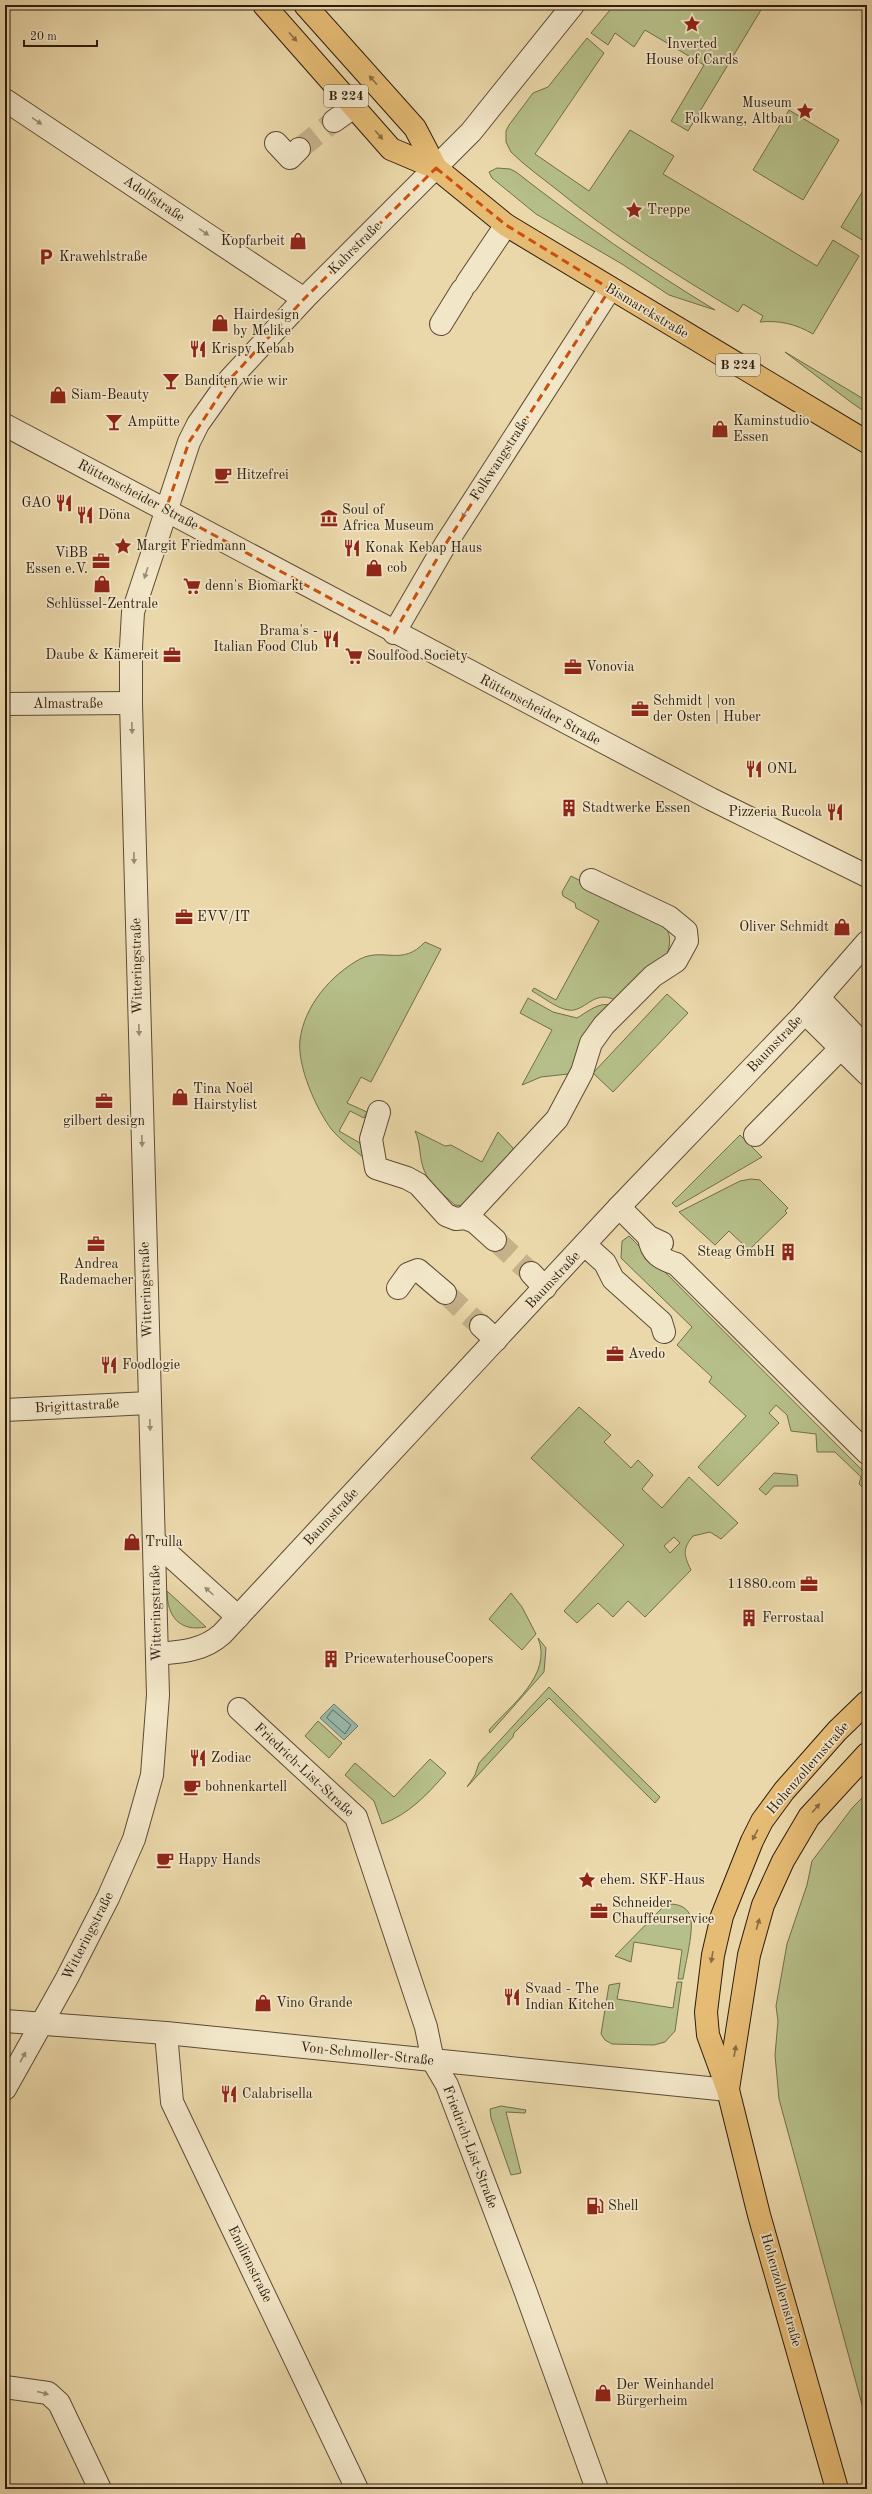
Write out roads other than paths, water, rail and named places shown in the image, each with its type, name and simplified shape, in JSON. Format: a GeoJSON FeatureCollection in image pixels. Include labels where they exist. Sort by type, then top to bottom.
{"type":"FeatureCollection","features":[{"type":"Feature","properties":{"kind":"main road","name":"B 224"},"geometry":{"type":"LineString","coordinates":[[264,5],[355,106],[391,149],[436,168]]}},
{"type":"Feature","properties":{"kind":"main road","name":"B 224"},"geometry":{"type":"LineString","coordinates":[[305,5],[415,128],[436,168]]}},
{"type":"Feature","properties":{"kind":"main road","name":"Bismarckstraße"},"geometry":{"type":"LineString","coordinates":[[436,168],[506,225],[610,289],[867,442]]}},
{"type":"Feature","properties":{"kind":"main road","name":"Hohenzollernstraße"},"geometry":{"type":"LineString","coordinates":[[837,2489],[759,2214],[728,2090],[708,2035],[706,2012],[714,1948],[730,1890],[762,1821],[784,1791],[837,1731],[867,1702]]}},
{"type":"Feature","properties":{"kind":"main road","name":"Hohenzollernstraße"},"geometry":{"type":"LineString","coordinates":[[728,2090],[749,1955],[764,1905],[782,1861],[809,1817],[867,1754]]}},
{"type":"Feature","properties":{"kind":"street","name":"Kahrstraße"},"geometry":{"type":"LineString","coordinates":[[166,509],[189,442],[198,424],[230,379],[304,299],[436,168],[478,124],[573,5]]}},
{"type":"Feature","properties":{"kind":"street","name":"Adolfstraße"},"geometry":{"type":"LineString","coordinates":[[5,100],[304,299]]}},
{"type":"Feature","properties":{"kind":"street"},"geometry":{"type":"LineString","coordinates":[[334,121],[355,106]]}},
{"type":"Feature","properties":{"kind":"street"},"geometry":{"type":"LineString","coordinates":[[276,143],[290,158],[299,149]]}},
{"type":"Feature","properties":{"kind":"street"},"geometry":{"type":"LineString","coordinates":[[441,324],[464,286],[506,225]]}},
{"type":"Feature","properties":{"kind":"street","name":"Folkwangstraße"},"geometry":{"type":"LineString","coordinates":[[394,633],[445,545],[610,289]]}},
{"type":"Feature","properties":{"kind":"street","name":"Rüttenscheider Straße"},"geometry":{"type":"LineString","coordinates":[[5,425],[166,509],[394,633],[711,799],[867,876]]}},
{"type":"Feature","properties":{"kind":"street","name":"Witteringstraße"},"geometry":{"type":"LineString","coordinates":[[5,2089],[108,1898],[134,1839],[145,1805],[156,1747],[157,1654],[149,1403],[131,703],[131,647],[134,612],[166,509]]}},
{"type":"Feature","properties":{"kind":"street","name":"Almastraße"},"geometry":{"type":"LineString","coordinates":[[5,704],[131,703]]}},
{"type":"Feature","properties":{"kind":"street"},"geometry":{"type":"LineString","coordinates":[[465,1218],[557,1119],[582,1072],[591,1043],[604,1025],[653,976],[676,961],[687,941],[686,931],[669,917],[591,880]]}},
{"type":"Feature","properties":{"kind":"street","name":"Baumstraße"},"geometry":{"type":"LineString","coordinates":[[157,1654],[183,1652],[207,1645],[222,1634],[496,1340],[538,1281],[585,1245],[619,1207],[812,1006],[867,942]]}},
{"type":"Feature","properties":{"kind":"street"},"geometry":{"type":"LineString","coordinates":[[755,1135],[844,1052],[861,1042],[812,1006]]}},
{"type":"Feature","properties":{"kind":"street"},"geometry":{"type":"LineString","coordinates":[[844,1052],[867,1074]]}},
{"type":"Feature","properties":{"kind":"street"},"geometry":{"type":"LineString","coordinates":[[379,1112],[371,1139],[376,1168],[407,1178],[418,1184],[446,1215],[456,1220],[465,1218],[475,1222],[494,1240]]}},
{"type":"Feature","properties":{"kind":"street"},"geometry":{"type":"LineString","coordinates":[[619,1207],[649,1237],[661,1241],[672,1252],[676,1264],[867,1453]]}},
{"type":"Feature","properties":{"kind":"street"},"geometry":{"type":"LineString","coordinates":[[585,1245],[605,1263],[621,1270],[670,1327]]}},
{"type":"Feature","properties":{"kind":"street"},"geometry":{"type":"LineString","coordinates":[[398,1288],[408,1274],[418,1270],[445,1294]]}},
{"type":"Feature","properties":{"kind":"street"},"geometry":{"type":"LineString","coordinates":[[480,1326],[496,1340]]}},
{"type":"Feature","properties":{"kind":"street","name":"Brigittastraße"},"geometry":{"type":"LineString","coordinates":[[5,1410],[149,1403]]}},
{"type":"Feature","properties":{"kind":"street"},"geometry":{"type":"LineString","coordinates":[[154,1540],[238,1617]]}},
{"type":"Feature","properties":{"kind":"street","name":"Friedrich-List-Straße"},"geometry":{"type":"LineString","coordinates":[[239,1709],[356,1817],[426,2027],[433,2061],[447,2085],[597,2489]]}},
{"type":"Feature","properties":{"kind":"street","name":"Von-Schmoller-Straße"},"geometry":{"type":"LineString","coordinates":[[5,2021],[166,2033],[728,2090]]}},
{"type":"Feature","properties":{"kind":"street","name":"Emilienstraße"},"geometry":{"type":"LineString","coordinates":[[166,2033],[172,2102],[357,2489]]}},
{"type":"Feature","properties":{"kind":"street"},"geometry":{"type":"LineString","coordinates":[[5,2387],[48,2393],[59,2403],[100,2489]]}},
{"type":"Feature","properties":{"kind":"water"},"geometry":{"type":"Polygon","coordinates":[[[334,1704],[358,1726],[344,1740],[320,1718],[334,1704]]]}},
{"type":"Feature","properties":{"kind":"tunnel"},"geometry":{"type":"LineString","coordinates":[[299,149],[334,121]]}},
{"type":"Feature","properties":{"kind":"tunnel"},"geometry":{"type":"LineString","coordinates":[[495,1240],[531,1273]]}},
{"type":"Feature","properties":{"kind":"tunnel"},"geometry":{"type":"LineString","coordinates":[[445,1293],[481,1326]]}},
{"type":"Feature","properties":{"kind":"place","name":"Inverted House of Cards"},"geometry":{"type":"Point","coordinates":[692,24]}},
{"type":"Feature","properties":{"kind":"place","name":"Museum Folkwang, Altbau"},"geometry":{"type":"Point","coordinates":[805,111]}},
{"type":"Feature","properties":{"kind":"place","name":"Treppe"},"geometry":{"type":"Point","coordinates":[634,210]}},
{"type":"Feature","properties":{"kind":"place","name":"Kopfarbeit"},"geometry":{"type":"Point","coordinates":[298,241]}},
{"type":"Feature","properties":{"kind":"place","name":"Krawehlstraße"},"geometry":{"type":"Point","coordinates":[46,257]}},
{"type":"Feature","properties":{"kind":"place","name":"Hairdesign by Melike"},"geometry":{"type":"Point","coordinates":[220,323]}},
{"type":"Feature","properties":{"kind":"place","name":"Krispy Kebab"},"geometry":{"type":"Point","coordinates":[198,349]}},
{"type":"Feature","properties":{"kind":"place","name":"Banditen wie wir"},"geometry":{"type":"Point","coordinates":[171,381]}},
{"type":"Feature","properties":{"kind":"place","name":"Siam-Beauty"},"geometry":{"type":"Point","coordinates":[58,395]}},
{"type":"Feature","properties":{"kind":"place","name":"Ampütte"},"geometry":{"type":"Point","coordinates":[114,422]}},
{"type":"Feature","properties":{"kind":"place","name":"Kaminstudio Essen"},"geometry":{"type":"Point","coordinates":[720,429]}},
{"type":"Feature","properties":{"kind":"place","name":"Hitzefrei"},"geometry":{"type":"Point","coordinates":[223,475]}},
{"type":"Feature","properties":{"kind":"place","name":"GAO"},"geometry":{"type":"Point","coordinates":[64,503]}},
{"type":"Feature","properties":{"kind":"place","name":"Döna"},"geometry":{"type":"Point","coordinates":[85,515]}},
{"type":"Feature","properties":{"kind":"place","name":"Soul of Africa Museum"},"geometry":{"type":"Point","coordinates":[329,518]}},
{"type":"Feature","properties":{"kind":"place","name":"Margit Friedmann"},"geometry":{"type":"Point","coordinates":[123,546]}},
{"type":"Feature","properties":{"kind":"place","name":"Konak Kebap Haus"},"geometry":{"type":"Point","coordinates":[352,548]}},
{"type":"Feature","properties":{"kind":"place","name":"ViBB Essen e.V."},"geometry":{"type":"Point","coordinates":[101,561]}},
{"type":"Feature","properties":{"kind":"place","name":"cob"},"geometry":{"type":"Point","coordinates":[374,568]}},
{"type":"Feature","properties":{"kind":"place","name":"Schlüssel-Zentrale"},"geometry":{"type":"Point","coordinates":[102,584]}},
{"type":"Feature","properties":{"kind":"place","name":"denn's Biomarkt"},"geometry":{"type":"Point","coordinates":[192,586]}},
{"type":"Feature","properties":{"kind":"place","name":"Brama's - Italian Food Club"},"geometry":{"type":"Point","coordinates":[331,639]}},
{"type":"Feature","properties":{"kind":"place","name":"Daube & Kämereit"},"geometry":{"type":"Point","coordinates":[172,655]}},
{"type":"Feature","properties":{"kind":"place","name":"Soulfood Society"},"geometry":{"type":"Point","coordinates":[354,656]}},
{"type":"Feature","properties":{"kind":"place","name":"Vonovia"},"geometry":{"type":"Point","coordinates":[573,667]}},
{"type":"Feature","properties":{"kind":"place","name":"Schmidt | von der Osten | Huber"},"geometry":{"type":"Point","coordinates":[640,709]}},
{"type":"Feature","properties":{"kind":"place","name":"ONL"},"geometry":{"type":"Point","coordinates":[754,769]}},
{"type":"Feature","properties":{"kind":"place","name":"Stadtwerke Essen"},"geometry":{"type":"Point","coordinates":[569,808]}},
{"type":"Feature","properties":{"kind":"place","name":"Pizzeria Rucola"},"geometry":{"type":"Point","coordinates":[835,812]}},
{"type":"Feature","properties":{"kind":"place","name":"EVV/IT"},"geometry":{"type":"Point","coordinates":[184,917]}},
{"type":"Feature","properties":{"kind":"place","name":"Oliver Schmidt"},"geometry":{"type":"Point","coordinates":[842,927]}},
{"type":"Feature","properties":{"kind":"place","name":"Tina Noël Hairstylist"},"geometry":{"type":"Point","coordinates":[180,1097]}},
{"type":"Feature","properties":{"kind":"place","name":"gilbert design"},"geometry":{"type":"Point","coordinates":[104,1101]}},
{"type":"Feature","properties":{"kind":"place","name":"Andrea Rademacher"},"geometry":{"type":"Point","coordinates":[96,1244]}},
{"type":"Feature","properties":{"kind":"place","name":"Steag GmbH"},"geometry":{"type":"Point","coordinates":[788,1252]}},
{"type":"Feature","properties":{"kind":"place","name":"Avedo"},"geometry":{"type":"Point","coordinates":[615,1354]}},
{"type":"Feature","properties":{"kind":"place","name":"Foodlogie"},"geometry":{"type":"Point","coordinates":[109,1365]}},
{"type":"Feature","properties":{"kind":"place","name":"Trulla"},"geometry":{"type":"Point","coordinates":[132,1542]}},
{"type":"Feature","properties":{"kind":"place","name":"11880.com"},"geometry":{"type":"Point","coordinates":[809,1584]}},
{"type":"Feature","properties":{"kind":"place","name":"Ferrostaal"},"geometry":{"type":"Point","coordinates":[749,1618]}},
{"type":"Feature","properties":{"kind":"place","name":"PricewaterhouseCoopers"},"geometry":{"type":"Point","coordinates":[331,1659]}},
{"type":"Feature","properties":{"kind":"place","name":"Zodiac"},"geometry":{"type":"Point","coordinates":[198,1758]}},
{"type":"Feature","properties":{"kind":"place","name":"bohnenkartell"},"geometry":{"type":"Point","coordinates":[192,1787]}},
{"type":"Feature","properties":{"kind":"place","name":"Happy Hands"},"geometry":{"type":"Point","coordinates":[165,1860]}},
{"type":"Feature","properties":{"kind":"place","name":"ehem. SKF-Haus"},"geometry":{"type":"Point","coordinates":[587,1880]}},
{"type":"Feature","properties":{"kind":"place","name":"Schneider Chauffeurservice"},"geometry":{"type":"Point","coordinates":[599,1911]}},
{"type":"Feature","properties":{"kind":"place","name":"Svaad - The Indian Kitchen"},"geometry":{"type":"Point","coordinates":[512,1997]}},
{"type":"Feature","properties":{"kind":"place","name":"Vino Grande"},"geometry":{"type":"Point","coordinates":[263,2003]}},
{"type":"Feature","properties":{"kind":"place","name":"Calabrisella"},"geometry":{"type":"Point","coordinates":[229,2094]}},
{"type":"Feature","properties":{"kind":"place","name":"Shell"},"geometry":{"type":"Point","coordinates":[595,2206]}},
{"type":"Feature","properties":{"kind":"place","name":"Der Weinhandel Bürgerheim"},"geometry":{"type":"Point","coordinates":[603,2393]}}]}
